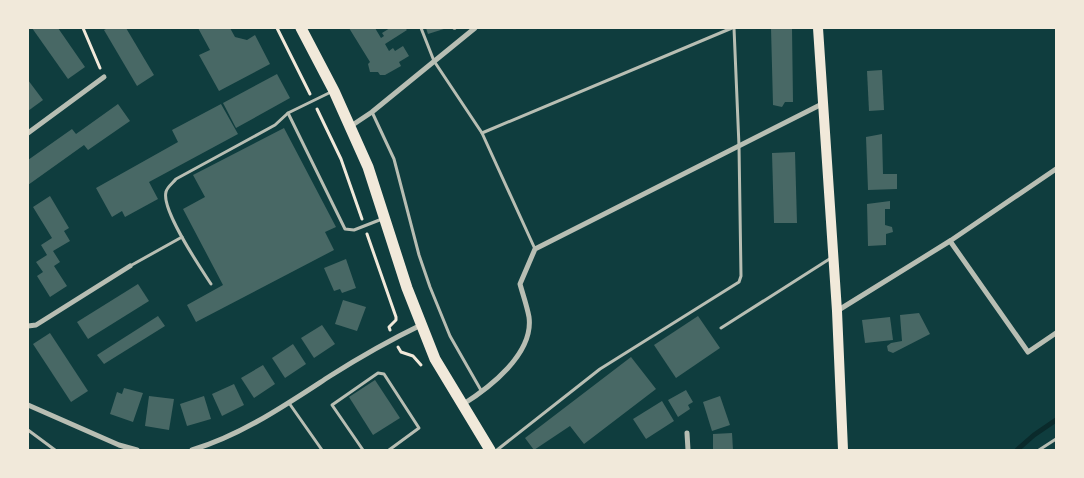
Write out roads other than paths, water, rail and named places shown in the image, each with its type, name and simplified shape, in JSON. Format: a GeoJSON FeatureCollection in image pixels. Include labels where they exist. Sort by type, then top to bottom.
{"type":"FeatureCollection","features":[{"type":"Feature","properties":{"kind":"highway"},"geometry":{"type":"LineString","coordinates":[[301,28],[334,91],[368,167],[407,288],[435,359],[490,450]]}},
{"type":"Feature","properties":{"kind":"main road"},"geometry":{"type":"LineString","coordinates":[[818,28],[837,312],[843,450]]}},
{"type":"Feature","properties":{"kind":"street"},"geometry":{"type":"LineString","coordinates":[[350,126],[372,112],[475,28]]}},
{"type":"Feature","properties":{"kind":"street"},"geometry":{"type":"LineString","coordinates":[[28,133],[104,77]]}},
{"type":"Feature","properties":{"kind":"street"},"geometry":{"type":"LineString","coordinates":[[462,406],[482,392],[515,360],[524,343],[529,318],[520,284],[535,249],[822,104]]}},
{"type":"Feature","properties":{"kind":"street"},"geometry":{"type":"LineString","coordinates":[[837,312],[950,241],[1056,168]]}},
{"type":"Feature","properties":{"kind":"street"},"geometry":{"type":"LineString","coordinates":[[950,241],[1028,352],[1056,333]]}},
{"type":"Feature","properties":{"kind":"street"},"geometry":{"type":"LineString","coordinates":[[28,326],[36,325],[130,266]]}},
{"type":"Feature","properties":{"kind":"street"},"geometry":{"type":"LineString","coordinates":[[192,450],[209,446],[289,404],[384,343],[421,325]]}},
{"type":"Feature","properties":{"kind":"street"},"geometry":{"type":"LineString","coordinates":[[28,405],[119,445],[137,450]]}},
{"type":"Feature","properties":{"kind":"street"},"geometry":{"type":"LineString","coordinates":[[687,433],[688,450]]}},
{"type":"Feature","properties":{"kind":"lane"},"geometry":{"type":"LineString","coordinates":[[421,28],[434,61],[482,132],[535,249]]}},
{"type":"Feature","properties":{"kind":"lane"},"geometry":{"type":"LineString","coordinates":[[482,132],[733,28],[739,146],[741,276],[739,282],[600,369],[497,450]]}},
{"type":"Feature","properties":{"kind":"lane"},"geometry":{"type":"LineString","coordinates":[[211,284],[182,237],[166,202],[166,191],[176,179],[275,126],[288,113],[334,91]]}},
{"type":"Feature","properties":{"kind":"lane"},"geometry":{"type":"LineString","coordinates":[[372,112],[394,159],[419,255],[430,287],[450,336],[482,392]]}},
{"type":"Feature","properties":{"kind":"lane"},"geometry":{"type":"LineString","coordinates":[[288,113],[345,229],[354,230],[385,218]]}},
{"type":"Feature","properties":{"kind":"lane"},"geometry":{"type":"LineString","coordinates":[[130,266],[182,237]]}},
{"type":"Feature","properties":{"kind":"lane"},"geometry":{"type":"LineString","coordinates":[[721,328],[833,257]]}},
{"type":"Feature","properties":{"kind":"lane"},"geometry":{"type":"LineString","coordinates":[[363,450],[332,405],[378,373],[384,374],[419,428],[389,450]]}},
{"type":"Feature","properties":{"kind":"lane"},"geometry":{"type":"LineString","coordinates":[[289,404],[322,450]]}},
{"type":"Feature","properties":{"kind":"lane"},"geometry":{"type":"LineString","coordinates":[[28,430],[55,450]]}},
{"type":"Feature","properties":{"kind":"lane"},"geometry":{"type":"LineString","coordinates":[[1039,450],[1056,439]]}},
{"type":"Feature","properties":{"kind":"waterway"},"geometry":{"type":"LineString","coordinates":[[1017,450],[1034,435],[1056,420]]}}]}
